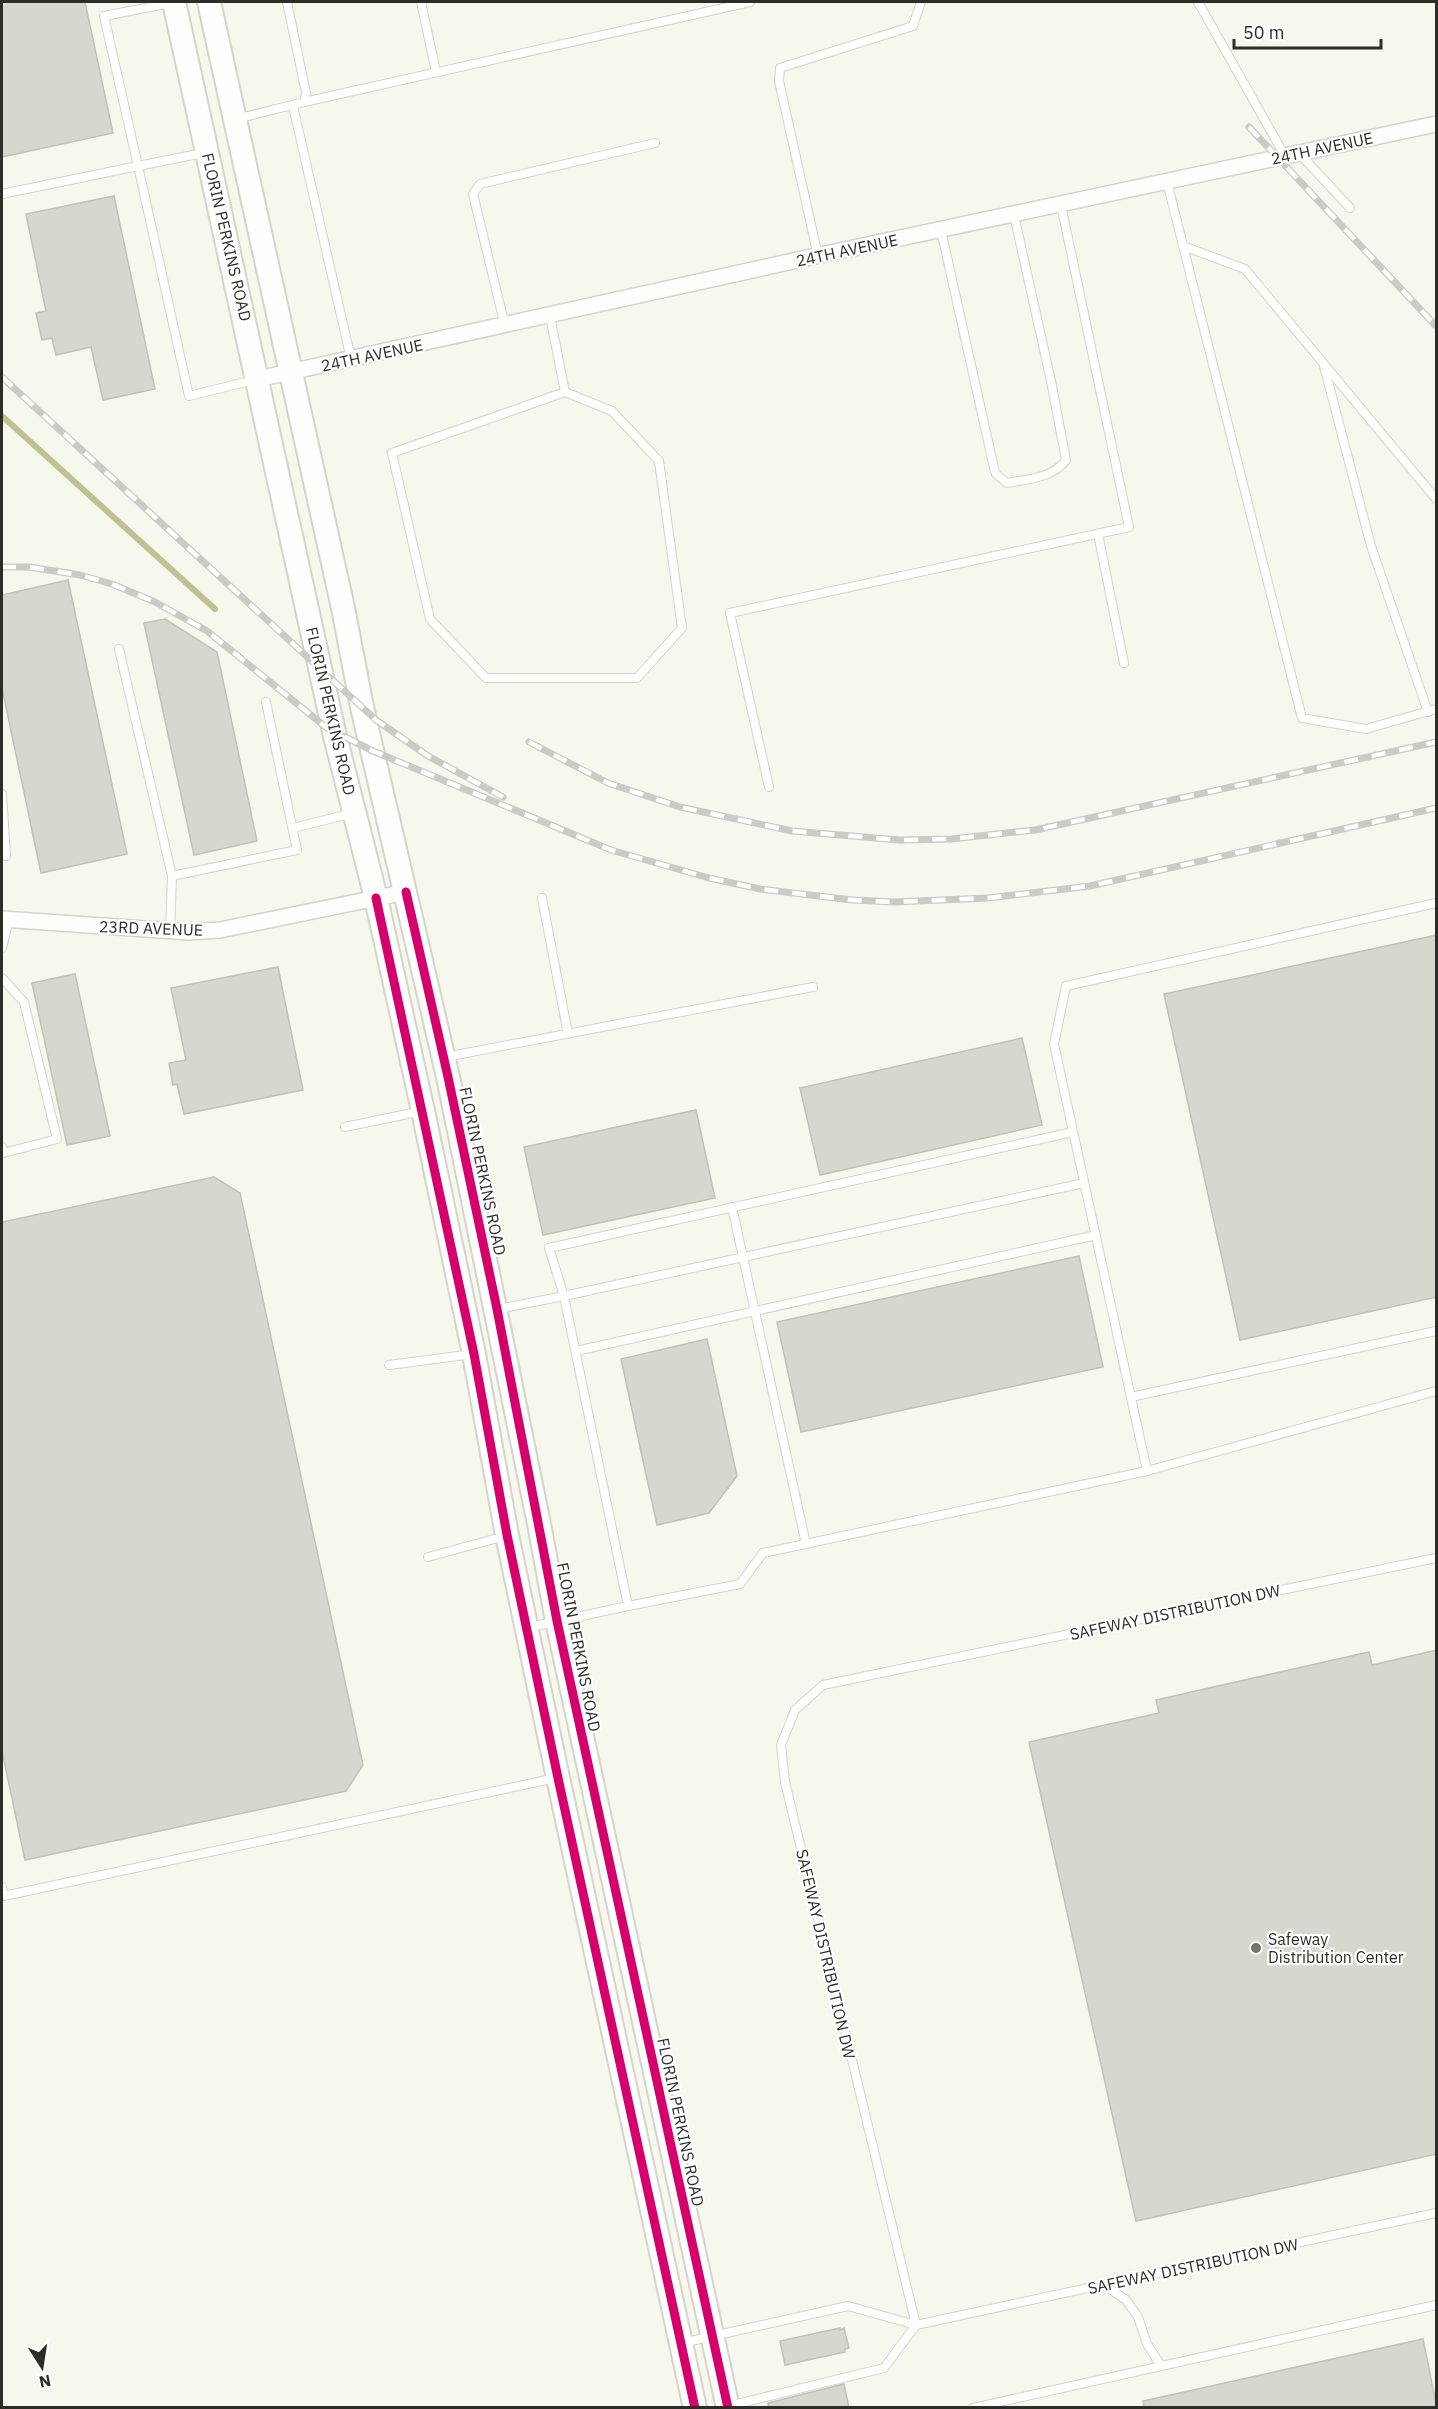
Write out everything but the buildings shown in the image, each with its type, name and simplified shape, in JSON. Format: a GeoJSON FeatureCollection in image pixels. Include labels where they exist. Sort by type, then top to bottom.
{"type":"FeatureCollection","features":[{"type":"Feature","properties":{"kind":"main road","name":"FLORIN PERKINS ROAD"},"geometry":{"type":"LineString","coordinates":[[174,2],[258,379],[303,596],[376,898],[423,1111],[474,1354],[507,1535],[695,2408]]}},
{"type":"Feature","properties":{"kind":"main road","name":"FLORIN PERKINS ROAD"},"geometry":{"type":"LineString","coordinates":[[209,2],[343,608],[362,707],[444,1057],[497,1309],[557,1622],[713,2336],[726,2407]]}},
{"type":"Feature","properties":{"kind":"street","name":"24TH AVENUE"},"geometry":{"type":"LineString","coordinates":[[258,379],[1437,123]]}},
{"type":"Feature","properties":{"kind":"street","name":"23RD AVENUE"},"geometry":{"type":"LineString","coordinates":[[5,919],[170,932],[220,930],[406,892]]}},
{"type":"Feature","properties":{"kind":"lane"},"geometry":{"type":"LineString","coordinates":[[174,2],[104,16],[189,396],[258,379]]}},
{"type":"Feature","properties":{"kind":"lane"},"geometry":{"type":"LineString","coordinates":[[286,2],[306,93],[304,102]]}},
{"type":"Feature","properties":{"kind":"lane"},"geometry":{"type":"LineString","coordinates":[[421,2],[436,72]]}},
{"type":"Feature","properties":{"kind":"lane"},"geometry":{"type":"LineString","coordinates":[[234,119],[750,2]]}},
{"type":"Feature","properties":{"kind":"lane"},"geometry":{"type":"LineString","coordinates":[[818,256],[778,81],[780,69],[913,26],[921,2]]}},
{"type":"Feature","properties":{"kind":"lane"},"geometry":{"type":"LineString","coordinates":[[1198,2],[1258,109],[1292,155],[1350,208]]}},
{"type":"Feature","properties":{"kind":"lane"},"geometry":{"type":"LineString","coordinates":[[293,106],[351,359]]}},
{"type":"Feature","properties":{"kind":"lane"},"geometry":{"type":"LineString","coordinates":[[505,326],[473,194],[480,184],[655,143]]}},
{"type":"Feature","properties":{"kind":"lane"},"geometry":{"type":"LineString","coordinates":[[2,194],[208,152]]}},
{"type":"Feature","properties":{"kind":"lane"},"geometry":{"type":"LineString","coordinates":[[1167,182],[1302,718],[1366,729],[1437,709]]}},
{"type":"Feature","properties":{"kind":"lane"},"geometry":{"type":"LineString","coordinates":[[769,787],[730,613],[1129,527],[1061,205]]}},
{"type":"Feature","properties":{"kind":"lane"},"geometry":{"type":"LineString","coordinates":[[941,230],[994,468],[1007,483],[1048,474],[1062,466],[1066,460],[1052,381],[1014,215]]}},
{"type":"Feature","properties":{"kind":"lane"},"geometry":{"type":"LineString","coordinates":[[1183,246],[1245,269],[1437,499]]}},
{"type":"Feature","properties":{"kind":"lane"},"geometry":{"type":"LineString","coordinates":[[550,316],[565,392]]}},
{"type":"Feature","properties":{"kind":"lane"},"geometry":{"type":"LineString","coordinates":[[1324,364],[1371,546],[1428,712]]}},
{"type":"Feature","properties":{"kind":"lane"},"geometry":{"type":"LineString","coordinates":[[565,392],[612,411],[659,461],[682,628],[637,678],[486,678],[430,619],[392,453],[565,392]]}},
{"type":"Feature","properties":{"kind":"lane"},"geometry":{"type":"LineString","coordinates":[[1098,534],[1124,663]]}},
{"type":"Feature","properties":{"kind":"lane"},"geometry":{"type":"LineString","coordinates":[[119,649],[172,876],[170,932]]}},
{"type":"Feature","properties":{"kind":"lane"},"geometry":{"type":"LineString","coordinates":[[172,876],[297,850],[266,702]]}},
{"type":"Feature","properties":{"kind":"lane"},"geometry":{"type":"LineString","coordinates":[[2,794],[6,856]]}},
{"type":"Feature","properties":{"kind":"lane"},"geometry":{"type":"LineString","coordinates":[[293,828],[355,813]]}},
{"type":"Feature","properties":{"kind":"lane"},"geometry":{"type":"LineString","coordinates":[[542,898],[568,1034]]}},
{"type":"Feature","properties":{"kind":"lane"},"geometry":{"type":"LineString","coordinates":[[1148,1471],[1054,1044],[1066,986],[1437,903]]}},
{"type":"Feature","properties":{"kind":"lane"},"geometry":{"type":"LineString","coordinates":[[2,948],[5,919]]}},
{"type":"Feature","properties":{"kind":"lane"},"geometry":{"type":"LineString","coordinates":[[2,978],[24,1002],[57,1139],[3,1153],[2,1147]]}},
{"type":"Feature","properties":{"kind":"lane"},"geometry":{"type":"LineString","coordinates":[[444,1057],[813,987]]}},
{"type":"Feature","properties":{"kind":"lane"},"geometry":{"type":"LineString","coordinates":[[345,1127],[423,1111]]}},
{"type":"Feature","properties":{"kind":"lane"},"geometry":{"type":"LineString","coordinates":[[628,1606],[564,1296],[549,1248],[1073,1132]]}},
{"type":"Feature","properties":{"kind":"lane"},"geometry":{"type":"LineString","coordinates":[[497,1309],[1084,1183]]}},
{"type":"Feature","properties":{"kind":"lane"},"geometry":{"type":"LineString","coordinates":[[732,1207],[806,1544]]}},
{"type":"Feature","properties":{"kind":"lane"},"geometry":{"type":"LineString","coordinates":[[576,1351],[1096,1235]]}},
{"type":"Feature","properties":{"kind":"lane"},"geometry":{"type":"LineString","coordinates":[[1131,1397],[1437,1331]]}},
{"type":"Feature","properties":{"kind":"lane"},"geometry":{"type":"LineString","coordinates":[[389,1365],[474,1354]]}},
{"type":"Feature","properties":{"kind":"lane"},"geometry":{"type":"LineString","coordinates":[[528,1627],[740,1584],[763,1553],[1148,1471],[1437,1391]]}},
{"type":"Feature","properties":{"kind":"lane"},"geometry":{"type":"LineString","coordinates":[[428,1557],[507,1535]]}},
{"type":"Feature","properties":{"kind":"lane","name":"SAFEWAY DISTRIBUTION DW"},"geometry":{"type":"LineString","coordinates":[[1437,1558],[823,1685],[795,1710],[781,1745],[785,1782],[916,2325],[1437,2213]]}},
{"type":"Feature","properties":{"kind":"lane"},"geometry":{"type":"LineString","coordinates":[[2,1887],[4,1896],[558,1778]]}},
{"type":"Feature","properties":{"kind":"lane"},"geometry":{"type":"LineString","coordinates":[[1104,2285],[1126,2300],[1138,2316],[1147,2344],[1161,2366]]}},
{"type":"Feature","properties":{"kind":"lane"},"geometry":{"type":"LineString","coordinates":[[973,2408],[1437,2305]]}},
{"type":"Feature","properties":{"kind":"lane"},"geometry":{"type":"LineString","coordinates":[[681,2343],[848,2306],[916,2325],[884,2368],[726,2407]]}},
{"type":"Feature","properties":{"kind":"waterway"},"geometry":{"type":"LineString","coordinates":[[2,416],[215,609]]}},
{"type":"Feature","properties":{"kind":"railway"},"geometry":{"type":"LineString","coordinates":[[1249,127],[1436,326]]}},
{"type":"Feature","properties":{"kind":"railway"},"geometry":{"type":"LineString","coordinates":[[2,377],[376,720],[428,756],[503,797]]}},
{"type":"Feature","properties":{"kind":"railway"},"geometry":{"type":"LineString","coordinates":[[2,567],[29,567],[80,575],[112,584],[155,602],[207,631],[327,728],[373,751],[611,850],[709,878],[760,889],[852,900],[894,902],[988,898],[1090,886],[1436,808]]}},
{"type":"Feature","properties":{"kind":"railway"},"geometry":{"type":"LineString","coordinates":[[529,742],[608,783],[680,807],[792,831],[900,840],[951,839],[1035,830],[1436,742]]}},
{"type":"Feature","properties":{"kind":"cycle path"},"geometry":{"type":"LineString","coordinates":[[406,892],[497,1309],[557,1621],[728,2408]]}},
{"type":"Feature","properties":{"kind":"cycle path"},"geometry":{"type":"LineString","coordinates":[[376,898],[474,1354],[507,1535],[558,1778],[695,2408]]}},
{"type":"Feature","properties":{"kind":"place","name":"Safeway Distribution Center"},"geometry":{"type":"Point","coordinates":[1256,1948]}}]}
